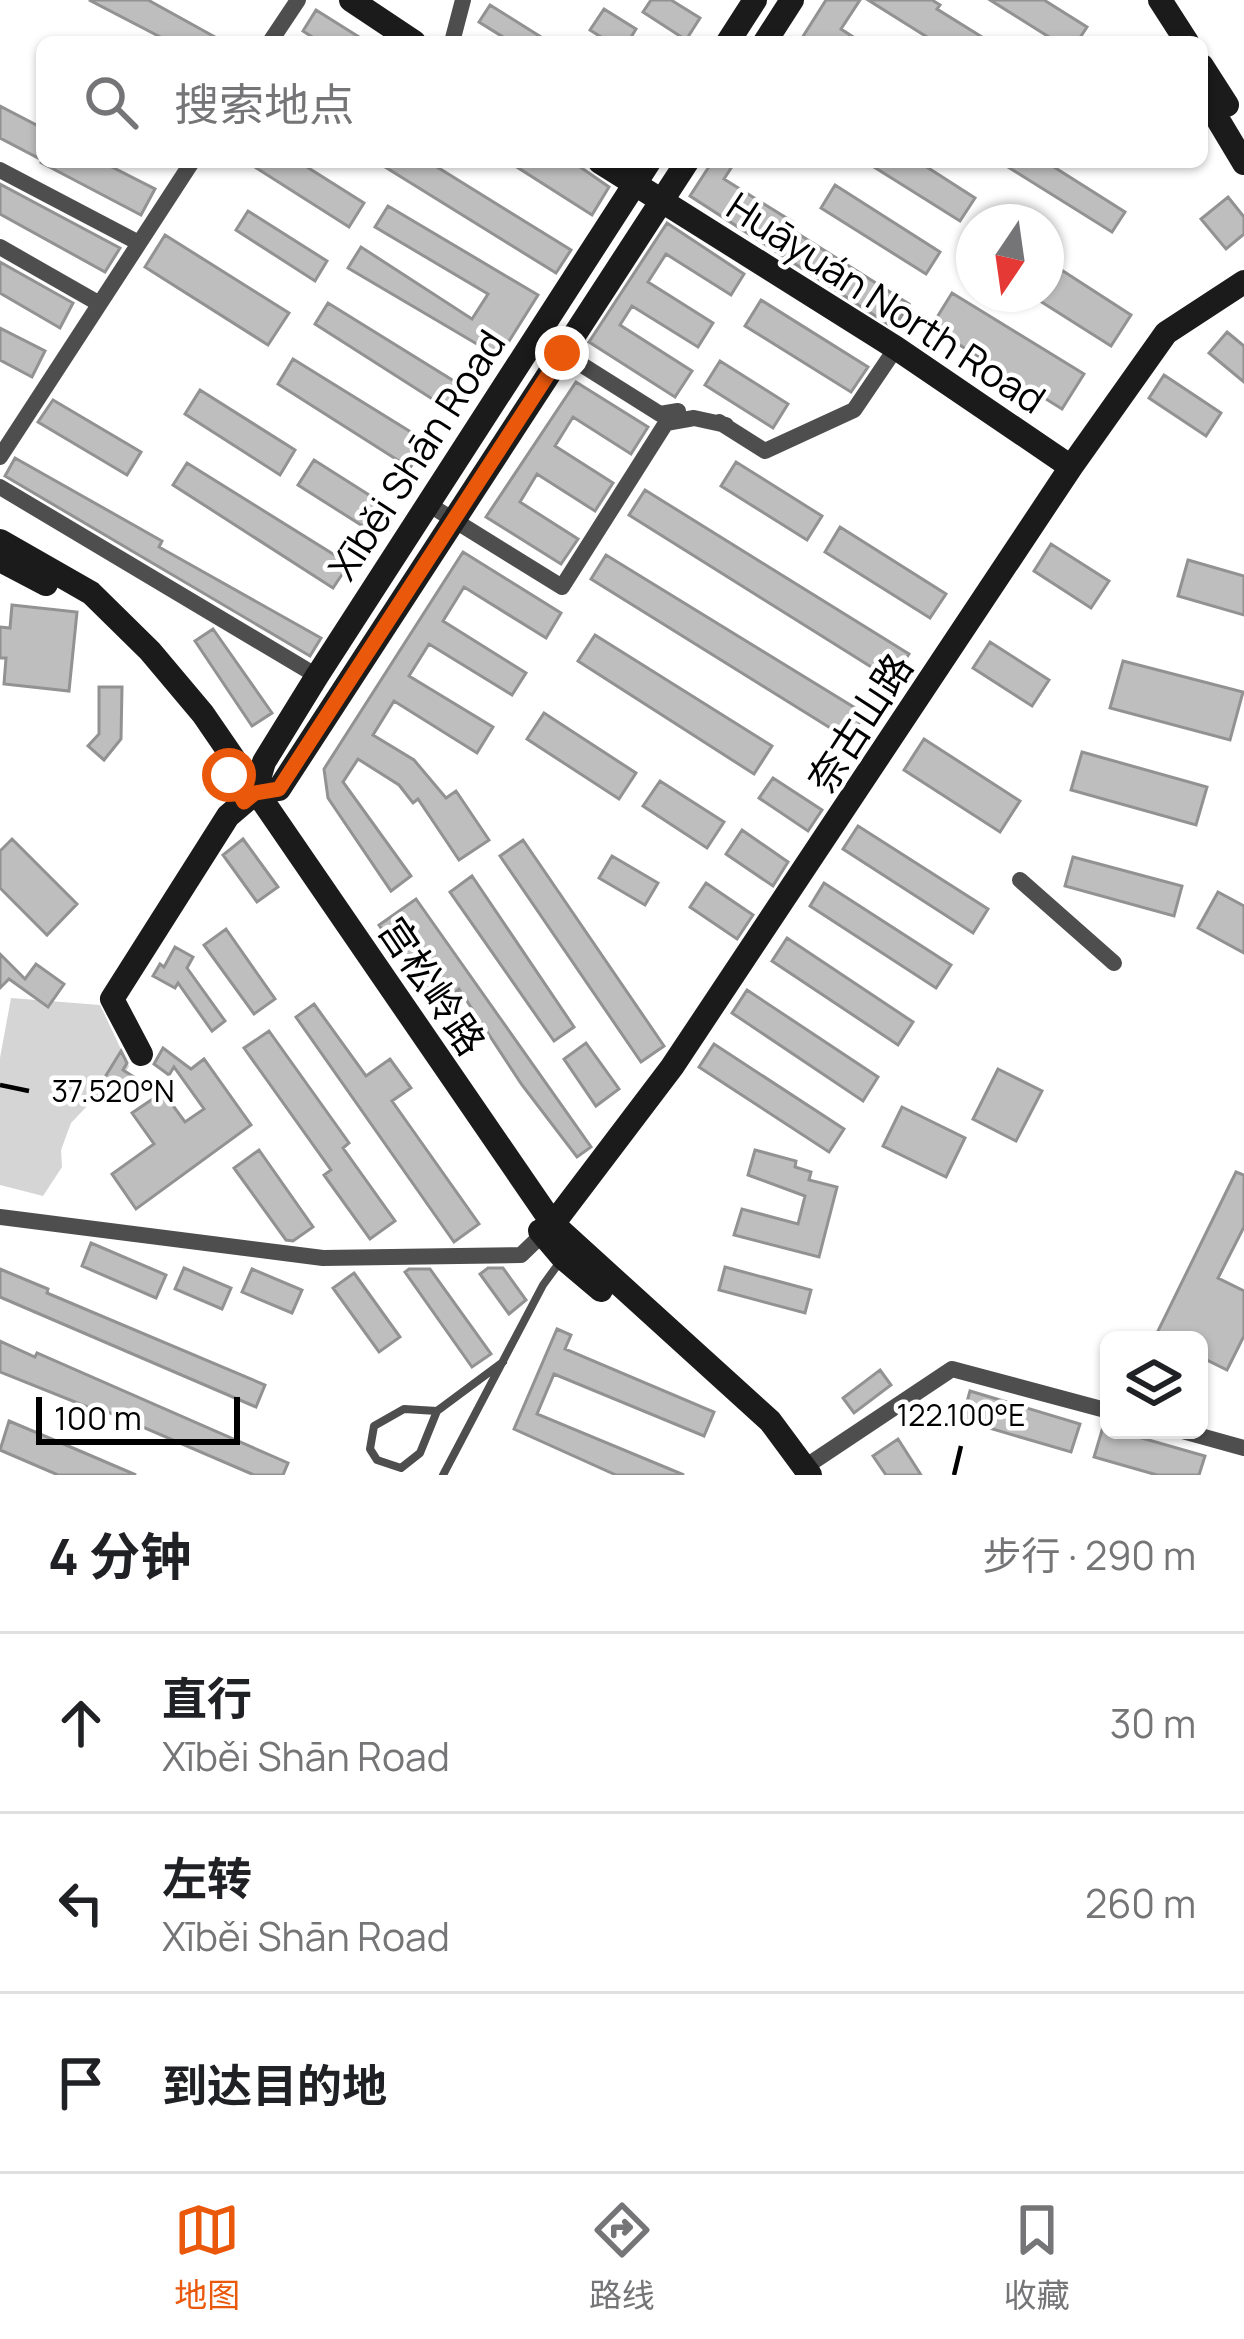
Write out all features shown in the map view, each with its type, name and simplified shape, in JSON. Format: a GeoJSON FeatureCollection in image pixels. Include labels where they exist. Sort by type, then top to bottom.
{"type":"FeatureCollection","features":[{"type":"Feature","properties":{"kind":"main road"},"geometry":{"type":"LineString","coordinates":[[351,0],[405,36]]}},
{"type":"Feature","properties":{"kind":"main road"},"geometry":{"type":"LineString","coordinates":[[732,36],[755,0]]}},
{"type":"Feature","properties":{"kind":"main road"},"geometry":{"type":"LineString","coordinates":[[769,36],[792,0]]}},
{"type":"Feature","properties":{"kind":"main road"},"geometry":{"type":"LineString","coordinates":[[1145,0],[1167,36]]}},
{"type":"Feature","properties":{"kind":"main road"},"geometry":{"type":"LineString","coordinates":[[1160,0],[1183,36]]}},
{"type":"Feature","properties":{"kind":"main road"},"geometry":{"type":"LineString","coordinates":[[1208,76],[1244,133]]}},
{"type":"Feature","properties":{"kind":"main road"},"geometry":{"type":"LineString","coordinates":[[1208,103],[1244,163]]}},
{"type":"Feature","properties":{"kind":"main road","name":"Huāyuán North Road"},"geometry":{"type":"LineString","coordinates":[[610,168],[896,348],[1071,467]]}},
{"type":"Feature","properties":{"kind":"main road","name":"Xīběi Shān Road"},"geometry":{"type":"LineString","coordinates":[[250,798],[264,762],[316,676],[646,168]]}},
{"type":"Feature","properties":{"kind":"main road","name":"Xīběi Shān Road"},"geometry":{"type":"LineString","coordinates":[[141,1054],[112,999],[228,816],[250,798],[279,789],[683,168]]}},
{"type":"Feature","properties":{"kind":"main road","name":"奈古山路"},"geometry":{"type":"LineString","coordinates":[[548,1229],[672,1067],[1166,332],[1244,282]]}},
{"type":"Feature","properties":{"kind":"main road"},"geometry":{"type":"LineString","coordinates":[[0,541],[91,593],[150,651],[203,714],[250,798]]}},
{"type":"Feature","properties":{"kind":"main road"},"geometry":{"type":"LineString","coordinates":[[0,560],[65,594],[151,661],[548,1229],[770,1421],[803,1472]]}},
{"type":"Feature","properties":{"kind":"street"},"geometry":{"type":"LineString","coordinates":[[274,36],[298,0]]}},
{"type":"Feature","properties":{"kind":"street"},"geometry":{"type":"LineString","coordinates":[[454,36],[463,0]]}},
{"type":"Feature","properties":{"kind":"street"},"geometry":{"type":"LineString","coordinates":[[0,457],[188,168]]}},
{"type":"Feature","properties":{"kind":"street"},"geometry":{"type":"LineString","coordinates":[[0,170],[139,243]]}},
{"type":"Feature","properties":{"kind":"street"},"geometry":{"type":"LineString","coordinates":[[0,247],[98,303]]}},
{"type":"Feature","properties":{"kind":"street"},"geometry":{"type":"LineString","coordinates":[[562,353],[660,414],[699,412],[765,451],[854,410],[896,348]]}},
{"type":"Feature","properties":{"kind":"street"},"geometry":{"type":"LineString","coordinates":[[428,504],[562,587],[666,423],[694,418],[726,425]]}},
{"type":"Feature","properties":{"kind":"street"},"geometry":{"type":"LineString","coordinates":[[0,487],[316,676]]}},
{"type":"Feature","properties":{"kind":"street"},"geometry":{"type":"LineString","coordinates":[[1020,880],[1114,963]]}},
{"type":"Feature","properties":{"kind":"street"},"geometry":{"type":"LineString","coordinates":[[0,1217],[323,1258],[521,1255],[548,1229]]}},
{"type":"Feature","properties":{"kind":"street"},"geometry":{"type":"LineString","coordinates":[[803,1472],[952,1369],[1100,1409]]}},
{"type":"Feature","properties":{"kind":"street"},"geometry":{"type":"LineString","coordinates":[[1208,1438],[1244,1448]]}},
{"type":"Feature","properties":{"kind":"lane"},"geometry":{"type":"LineString","coordinates":[[443,1475],[543,1286],[568,1251]]}},
{"type":"Feature","properties":{"kind":"lane"},"geometry":{"type":"LineString","coordinates":[[436,1411],[404,1409],[374,1426],[370,1449],[377,1460],[400,1468],[420,1453],[436,1411],[503,1362]]}},
{"type":"Feature","properties":{"kind":"shaded area"},"geometry":{"type":"Polygon","coordinates":[[[11,998],[100,1005],[129,1066],[111,1101],[90,1103],[71,1123],[61,1150],[62,1167],[43,1196],[0,1185],[0,1058],[11,998]]]}},
{"type":"Feature","properties":{"kind":"building"},"geometry":{"type":"Polygon","coordinates":[[[89,0],[148,0],[213,36],[158,36],[89,0]]]}},
{"type":"Feature","properties":{"kind":"building"},"geometry":{"type":"Polygon","coordinates":[[[651,0],[671,0],[700,18],[689,36],[680,36],[643,12],[651,0]]]}},
{"type":"Feature","properties":{"kind":"building"},"geometry":{"type":"Polygon","coordinates":[[[826,0],[860,0],[841,29],[852,36],[803,36],[826,0]]]}},
{"type":"Feature","properties":{"kind":"building"},"geometry":{"type":"Polygon","coordinates":[[[868,0],[932,0],[940,5],[937,9],[980,36],[925,36],[868,0]]]}},
{"type":"Feature","properties":{"kind":"building"},"geometry":{"type":"Polygon","coordinates":[[[990,0],[1044,0],[1087,27],[1081,36],[1047,36],[990,0]]]}},
{"type":"Feature","properties":{"kind":"building"},"geometry":{"type":"Polygon","coordinates":[[[490,5],[539,36],[501,36],[479,22],[490,5]]]}},
{"type":"Feature","properties":{"kind":"building"},"geometry":{"type":"Polygon","coordinates":[[[604,9],[636,29],[632,36],[600,36],[590,30],[604,9]]]}},
{"type":"Feature","properties":{"kind":"building"},"geometry":{"type":"Polygon","coordinates":[[[316,10],[357,36],[311,36],[303,31],[316,10]]]}},
{"type":"Feature","properties":{"kind":"building"},"geometry":{"type":"Polygon","coordinates":[[[0,106],[36,125],[36,157],[0,138],[0,106]]]}},
{"type":"Feature","properties":{"kind":"building"},"geometry":{"type":"Polygon","coordinates":[[[51,168],[114,168],[155,189],[141,215],[51,168]]]}},
{"type":"Feature","properties":{"kind":"building"},"geometry":{"type":"Polygon","coordinates":[[[256,168],[309,168],[364,203],[349,227],[256,168]]]}},
{"type":"Feature","properties":{"kind":"building"},"geometry":{"type":"Polygon","coordinates":[[[387,168],[439,168],[571,250],[556,273],[387,168]]]}},
{"type":"Feature","properties":{"kind":"building"},"geometry":{"type":"Polygon","coordinates":[[[518,168],[582,168],[609,187],[592,215],[518,168]]]}},
{"type":"Feature","properties":{"kind":"building"},"geometry":{"type":"Polygon","coordinates":[[[708,168],[731,168],[724,179],[793,222],[789,228],[909,304],[894,328],[690,196],[708,168]]]}},
{"type":"Feature","properties":{"kind":"building"},"geometry":{"type":"Polygon","coordinates":[[[876,168],[928,168],[975,198],[971,204],[956,204],[956,218],[876,168]]]}},
{"type":"Feature","properties":{"kind":"building"},"geometry":{"type":"Polygon","coordinates":[[[1010,168],[1055,168],[1125,212],[1112,232],[1010,168]]]}},
{"type":"Feature","properties":{"kind":"building"},"geometry":{"type":"Polygon","coordinates":[[[0,184],[120,248],[105,272],[0,214],[0,184]]]}},
{"type":"Feature","properties":{"kind":"building"},"geometry":{"type":"Polygon","coordinates":[[[835,185],[940,252],[926,274],[821,208],[835,185]]]}},
{"type":"Feature","properties":{"kind":"building"},"geometry":{"type":"Polygon","coordinates":[[[1228,197],[1244,217],[1244,234],[1226,249],[1201,219],[1228,197]]]}},
{"type":"Feature","properties":{"kind":"building"},"geometry":{"type":"Polygon","coordinates":[[[388,206],[538,295],[499,357],[348,268],[361,247],[472,319],[488,294],[375,227],[388,206]]]}},
{"type":"Feature","properties":{"kind":"building"},"geometry":{"type":"Polygon","coordinates":[[[248,211],[327,261],[315,281],[236,230],[248,211]]]}},
{"type":"Feature","properties":{"kind":"building"},"geometry":{"type":"Polygon","coordinates":[[[667,223],[744,274],[731,295],[666,254],[648,282],[713,323],[698,347],[632,306],[620,325],[692,371],[675,397],[589,342],[667,223]]]}},
{"type":"Feature","properties":{"kind":"building"},"geometry":{"type":"Polygon","coordinates":[[[165,235],[289,313],[268,345],[145,267],[165,235]]]}},
{"type":"Feature","properties":{"kind":"building"},"geometry":{"type":"Polygon","coordinates":[[[0,262],[73,303],[60,328],[0,293],[0,262]]]}},
{"type":"Feature","properties":{"kind":"building"},"geometry":{"type":"Polygon","coordinates":[[[1064,272],[1131,315],[1111,346],[1057,312],[1064,312],[1064,272]]]}},
{"type":"Feature","properties":{"kind":"building"},"geometry":{"type":"Polygon","coordinates":[[[952,293],[956,312],[983,312],[1084,374],[1062,409],[931,327],[952,293]]]}},
{"type":"Feature","properties":{"kind":"building"},"geometry":{"type":"Polygon","coordinates":[[[761,300],[868,367],[851,392],[745,326],[761,300]]]}},
{"type":"Feature","properties":{"kind":"building"},"geometry":{"type":"Polygon","coordinates":[[[328,303],[462,386],[448,409],[315,324],[328,303]]]}},
{"type":"Feature","properties":{"kind":"building"},"geometry":{"type":"Polygon","coordinates":[[[0,328],[45,351],[32,377],[0,360],[0,328]]]}},
{"type":"Feature","properties":{"kind":"building"},"geometry":{"type":"Polygon","coordinates":[[[1227,332],[1244,346],[1244,382],[1209,353],[1227,332]]]}},
{"type":"Feature","properties":{"kind":"building"},"geometry":{"type":"Polygon","coordinates":[[[293,359],[427,442],[410,468],[278,384],[293,359]]]}},
{"type":"Feature","properties":{"kind":"building"},"geometry":{"type":"Polygon","coordinates":[[[720,361],[788,404],[773,428],[705,385],[720,361]]]}},
{"type":"Feature","properties":{"kind":"building"},"geometry":{"type":"Polygon","coordinates":[[[1164,375],[1221,413],[1206,436],[1149,398],[1164,375]]]}},
{"type":"Feature","properties":{"kind":"building"},"geometry":{"type":"Polygon","coordinates":[[[576,382],[648,427],[631,454],[573,417],[555,446],[613,483],[595,511],[537,474],[520,502],[578,539],[561,564],[486,517],[576,382]]]}},
{"type":"Feature","properties":{"kind":"building"},"geometry":{"type":"Polygon","coordinates":[[[200,390],[295,450],[280,475],[185,414],[200,390]]]}},
{"type":"Feature","properties":{"kind":"building"},"geometry":{"type":"Polygon","coordinates":[[[53,400],[141,452],[127,475],[38,422],[53,400]]]}},
{"type":"Feature","properties":{"kind":"building"},"geometry":{"type":"Polygon","coordinates":[[[15,458],[162,541],[159,547],[321,638],[310,656],[5,476],[15,458]]]}},
{"type":"Feature","properties":{"kind":"building"},"geometry":{"type":"Polygon","coordinates":[[[314,460],[388,507],[372,532],[298,485],[314,460]]]}},
{"type":"Feature","properties":{"kind":"building"},"geometry":{"type":"Polygon","coordinates":[[[736,462],[822,516],[807,540],[721,486],[736,462]]]}},
{"type":"Feature","properties":{"kind":"building"},"geometry":{"type":"Polygon","coordinates":[[[187,463],[349,564],[333,588],[173,485],[187,463]]]}},
{"type":"Feature","properties":{"kind":"building"},"geometry":{"type":"Polygon","coordinates":[[[645,490],[909,654],[892,680],[629,515],[645,490]]]}},
{"type":"Feature","properties":{"kind":"building"},"geometry":{"type":"Polygon","coordinates":[[[840,527],[946,594],[930,618],[825,552],[840,527]]]}},
{"type":"Feature","properties":{"kind":"building"},"geometry":{"type":"Polygon","coordinates":[[[1051,544],[1109,581],[1091,608],[1034,571],[1051,544]]]}},
{"type":"Feature","properties":{"kind":"building"},"geometry":{"type":"Polygon","coordinates":[[[463,552],[561,613],[546,638],[464,587],[443,621],[526,673],[512,695],[429,644],[409,676],[493,727],[477,753],[394,701],[373,735],[414,760],[446,798],[456,791],[489,840],[459,860],[418,799],[413,803],[399,785],[358,759],[343,782],[411,876],[391,891],[328,798],[324,769],[463,552]]]}},
{"type":"Feature","properties":{"kind":"building"},"geometry":{"type":"Polygon","coordinates":[[[606,555],[865,714],[848,739],[591,579],[606,555]]]}},
{"type":"Feature","properties":{"kind":"building"},"geometry":{"type":"Polygon","coordinates":[[[1188,560],[1244,576],[1244,615],[1178,596],[1188,560]]]}},
{"type":"Feature","properties":{"kind":"building"},"geometry":{"type":"Polygon","coordinates":[[[12,605],[77,612],[69,691],[4,684],[6,658],[0,658],[0,627],[10,628],[12,605]]]}},
{"type":"Feature","properties":{"kind":"building"},"geometry":{"type":"Polygon","coordinates":[[[213,629],[272,713],[252,726],[195,641],[213,629]]]}},
{"type":"Feature","properties":{"kind":"building"},"geometry":{"type":"Polygon","coordinates":[[[595,635],[772,746],[754,774],[578,661],[595,635]]]}},
{"type":"Feature","properties":{"kind":"building"},"geometry":{"type":"Polygon","coordinates":[[[990,642],[1049,680],[1032,706],[973,668],[990,642]]]}},
{"type":"Feature","properties":{"kind":"building"},"geometry":{"type":"Polygon","coordinates":[[[1123,661],[1243,692],[1230,740],[1110,708],[1123,661]]]}},
{"type":"Feature","properties":{"kind":"building"},"geometry":{"type":"Polygon","coordinates":[[[99,687],[122,687],[121,739],[104,760],[88,746],[99,734],[99,687]]]}},
{"type":"Feature","properties":{"kind":"building"},"geometry":{"type":"Polygon","coordinates":[[[544,713],[636,773],[619,799],[527,739],[544,713]]]}},
{"type":"Feature","properties":{"kind":"building"},"geometry":{"type":"Polygon","coordinates":[[[924,739],[1020,801],[1000,832],[904,770],[924,739]]]}},
{"type":"Feature","properties":{"kind":"building"},"geometry":{"type":"Polygon","coordinates":[[[1082,752],[1207,787],[1196,825],[1071,790],[1082,752]]]}},
{"type":"Feature","properties":{"kind":"building"},"geometry":{"type":"Polygon","coordinates":[[[773,778],[822,810],[808,831],[759,798],[773,778]]]}},
{"type":"Feature","properties":{"kind":"building"},"geometry":{"type":"Polygon","coordinates":[[[660,781],[724,822],[707,848],[643,806],[660,781]]]}},
{"type":"Feature","properties":{"kind":"building"},"geometry":{"type":"Polygon","coordinates":[[[858,826],[988,909],[973,933],[843,849],[858,826]]]}},
{"type":"Feature","properties":{"kind":"building"},"geometry":{"type":"Polygon","coordinates":[[[742,830],[788,862],[773,886],[726,854],[742,830]]]}},
{"type":"Feature","properties":{"kind":"building"},"geometry":{"type":"Polygon","coordinates":[[[12,839],[77,904],[47,935],[0,888],[0,851],[12,839]]]}},
{"type":"Feature","properties":{"kind":"building"},"geometry":{"type":"Polygon","coordinates":[[[243,839],[278,887],[257,902],[223,855],[243,839]]]}},
{"type":"Feature","properties":{"kind":"building"},"geometry":{"type":"Polygon","coordinates":[[[523,840],[664,1046],[641,1062],[500,856],[523,840]]]}},
{"type":"Feature","properties":{"kind":"building"},"geometry":{"type":"Polygon","coordinates":[[[612,856],[658,883],[645,905],[599,878],[612,856]]]}},
{"type":"Feature","properties":{"kind":"building"},"geometry":{"type":"Polygon","coordinates":[[[1073,857],[1182,886],[1174,916],[1065,886],[1073,857]]]}},
{"type":"Feature","properties":{"kind":"building"},"geometry":{"type":"Polygon","coordinates":[[[472,876],[574,1027],[554,1041],[450,892],[472,876]]]}},
{"type":"Feature","properties":{"kind":"building"},"geometry":{"type":"Polygon","coordinates":[[[706,883],[753,915],[737,939],[690,907],[706,883]]]}},
{"type":"Feature","properties":{"kind":"building"},"geometry":{"type":"Polygon","coordinates":[[[824,883],[951,965],[936,988],[810,906],[824,883]]]}},
{"type":"Feature","properties":{"kind":"building"},"geometry":{"type":"Polygon","coordinates":[[[1218,892],[1244,906],[1244,953],[1198,928],[1218,892]]]}},
{"type":"Feature","properties":{"kind":"building"},"geometry":{"type":"Polygon","coordinates":[[[416,899],[591,1147],[577,1157],[522,1085],[459,989],[436,1005],[379,925],[416,899]]]}},
{"type":"Feature","properties":{"kind":"building"},"geometry":{"type":"Polygon","coordinates":[[[226,929],[275,999],[254,1014],[204,945],[226,929]]]}},
{"type":"Feature","properties":{"kind":"building"},"geometry":{"type":"Polygon","coordinates":[[[787,938],[913,1022],[898,1045],[772,961],[787,938]]]}},
{"type":"Feature","properties":{"kind":"building"},"geometry":{"type":"Polygon","coordinates":[[[175,947],[193,957],[187,968],[225,1021],[212,1031],[178,983],[175,988],[153,976],[175,947]]]}},
{"type":"Feature","properties":{"kind":"building"},"geometry":{"type":"Polygon","coordinates":[[[0,954],[25,979],[36,964],[64,984],[48,1007],[9,979],[0,988],[0,954]]]}},
{"type":"Feature","properties":{"kind":"building"},"geometry":{"type":"Polygon","coordinates":[[[747,990],[878,1077],[863,1101],[732,1013],[747,990]]]}},
{"type":"Feature","properties":{"kind":"building"},"geometry":{"type":"Polygon","coordinates":[[[314,1004],[366,1076],[390,1059],[411,1088],[392,1101],[479,1224],[454,1242],[296,1017],[314,1004]]]}},
{"type":"Feature","properties":{"kind":"building"},"geometry":{"type":"Polygon","coordinates":[[[269,1031],[349,1143],[343,1148],[395,1221],[370,1239],[324,1175],[331,1170],[244,1048],[269,1031]]]}},
{"type":"Feature","properties":{"kind":"building"},"geometry":{"type":"Polygon","coordinates":[[[586,1043],[619,1089],[596,1106],[564,1059],[586,1043]]]}},
{"type":"Feature","properties":{"kind":"building"},"geometry":{"type":"Polygon","coordinates":[[[714,1044],[844,1129],[829,1152],[699,1067],[714,1044]]]}},
{"type":"Feature","properties":{"kind":"building"},"geometry":{"type":"Polygon","coordinates":[[[163,1048],[191,1069],[204,1059],[251,1125],[136,1209],[112,1174],[154,1144],[132,1113],[163,1092],[185,1122],[204,1109],[174,1067],[169,1075],[154,1064],[163,1048]]]}},
{"type":"Feature","properties":{"kind":"building"},"geometry":{"type":"Polygon","coordinates":[[[121,1051],[127,1063],[123,1070],[134,1077],[124,1094],[112,1087],[104,1101],[94,1095],[121,1051]]]}},
{"type":"Feature","properties":{"kind":"building"},"geometry":{"type":"Polygon","coordinates":[[[998,1069],[1042,1091],[1016,1141],[973,1119],[998,1069]]]}},
{"type":"Feature","properties":{"kind":"building"},"geometry":{"type":"Polygon","coordinates":[[[902,1107],[965,1138],[946,1177],[883,1146],[902,1107]]]}},
{"type":"Feature","properties":{"kind":"building"},"geometry":{"type":"Polygon","coordinates":[[[259,1150],[313,1227],[293,1241],[286,1240],[234,1168],[259,1150]]]}},
{"type":"Feature","properties":{"kind":"building"},"geometry":{"type":"Polygon","coordinates":[[[755,1150],[796,1161],[795,1167],[811,1172],[809,1180],[837,1187],[819,1257],[734,1235],[742,1209],[798,1224],[805,1196],[748,1175],[755,1150]]]}},
{"type":"Feature","properties":{"kind":"building"},"geometry":{"type":"Polygon","coordinates":[[[1236,1172],[1244,1175],[1244,1227],[1218,1278],[1244,1291],[1244,1336],[1227,1370],[1208,1360],[1208,1331],[1158,1331],[1236,1172]]]}},
{"type":"Feature","properties":{"kind":"building"},"geometry":{"type":"Polygon","coordinates":[[[91,1243],[166,1275],[156,1298],[82,1266],[91,1243]]]}},
{"type":"Feature","properties":{"kind":"building"},"geometry":{"type":"Polygon","coordinates":[[[725,1267],[811,1290],[805,1313],[719,1290],[725,1267]]]}},
{"type":"Feature","properties":{"kind":"building"},"geometry":{"type":"Polygon","coordinates":[[[184,1268],[231,1288],[222,1309],[175,1289],[184,1268]]]}},
{"type":"Feature","properties":{"kind":"building"},"geometry":{"type":"Polygon","coordinates":[[[488,1268],[503,1268],[526,1300],[509,1314],[480,1274],[488,1268]]]}},
{"type":"Feature","properties":{"kind":"building"},"geometry":{"type":"Polygon","coordinates":[[[0,1269],[265,1385],[256,1407],[0,1297],[0,1269]]]}},
{"type":"Feature","properties":{"kind":"building"},"geometry":{"type":"Polygon","coordinates":[[[252,1269],[302,1290],[292,1313],[242,1292],[252,1269]]]}},
{"type":"Feature","properties":{"kind":"building"},"geometry":{"type":"Polygon","coordinates":[[[430,1269],[491,1354],[472,1367],[405,1272],[430,1269]]]}},
{"type":"Feature","properties":{"kind":"building"},"geometry":{"type":"Polygon","coordinates":[[[354,1273],[400,1337],[379,1352],[333,1288],[354,1273]]]}},
{"type":"Feature","properties":{"kind":"building"},"geometry":{"type":"Polygon","coordinates":[[[557,1329],[571,1335],[565,1349],[714,1412],[704,1436],[554,1374],[537,1414],[684,1475],[616,1475],[514,1429],[557,1329]]]}},
{"type":"Feature","properties":{"kind":"building"},"geometry":{"type":"Polygon","coordinates":[[[0,1341],[288,1463],[283,1475],[254,1475],[101,1409],[0,1372],[0,1341]]]}},
{"type":"Feature","properties":{"kind":"building"},"geometry":{"type":"Polygon","coordinates":[[[880,1370],[891,1385],[854,1413],[843,1398],[880,1370]]]}},
{"type":"Feature","properties":{"kind":"building"},"geometry":{"type":"Polygon","coordinates":[[[970,1391],[1080,1424],[1071,1452],[962,1420],[970,1391]]]}},
{"type":"Feature","properties":{"kind":"building"},"geometry":{"type":"Polygon","coordinates":[[[9,1421],[136,1475],[58,1475],[0,1450],[9,1421]]]}},
{"type":"Feature","properties":{"kind":"building"},"geometry":{"type":"Polygon","coordinates":[[[1100,1437],[1145,1439],[1205,1456],[1199,1475],[1157,1475],[1094,1457],[1100,1437]]]}},
{"type":"Feature","properties":{"kind":"building"},"geometry":{"type":"Polygon","coordinates":[[[898,1439],[921,1475],[886,1475],[873,1456],[898,1439]]]}},
{"type":"Feature","properties":{"kind":"route"},"geometry":{"type":"LineString","coordinates":[[229,775],[244,802],[255,793],[279,789],[562,353]]}}]}
